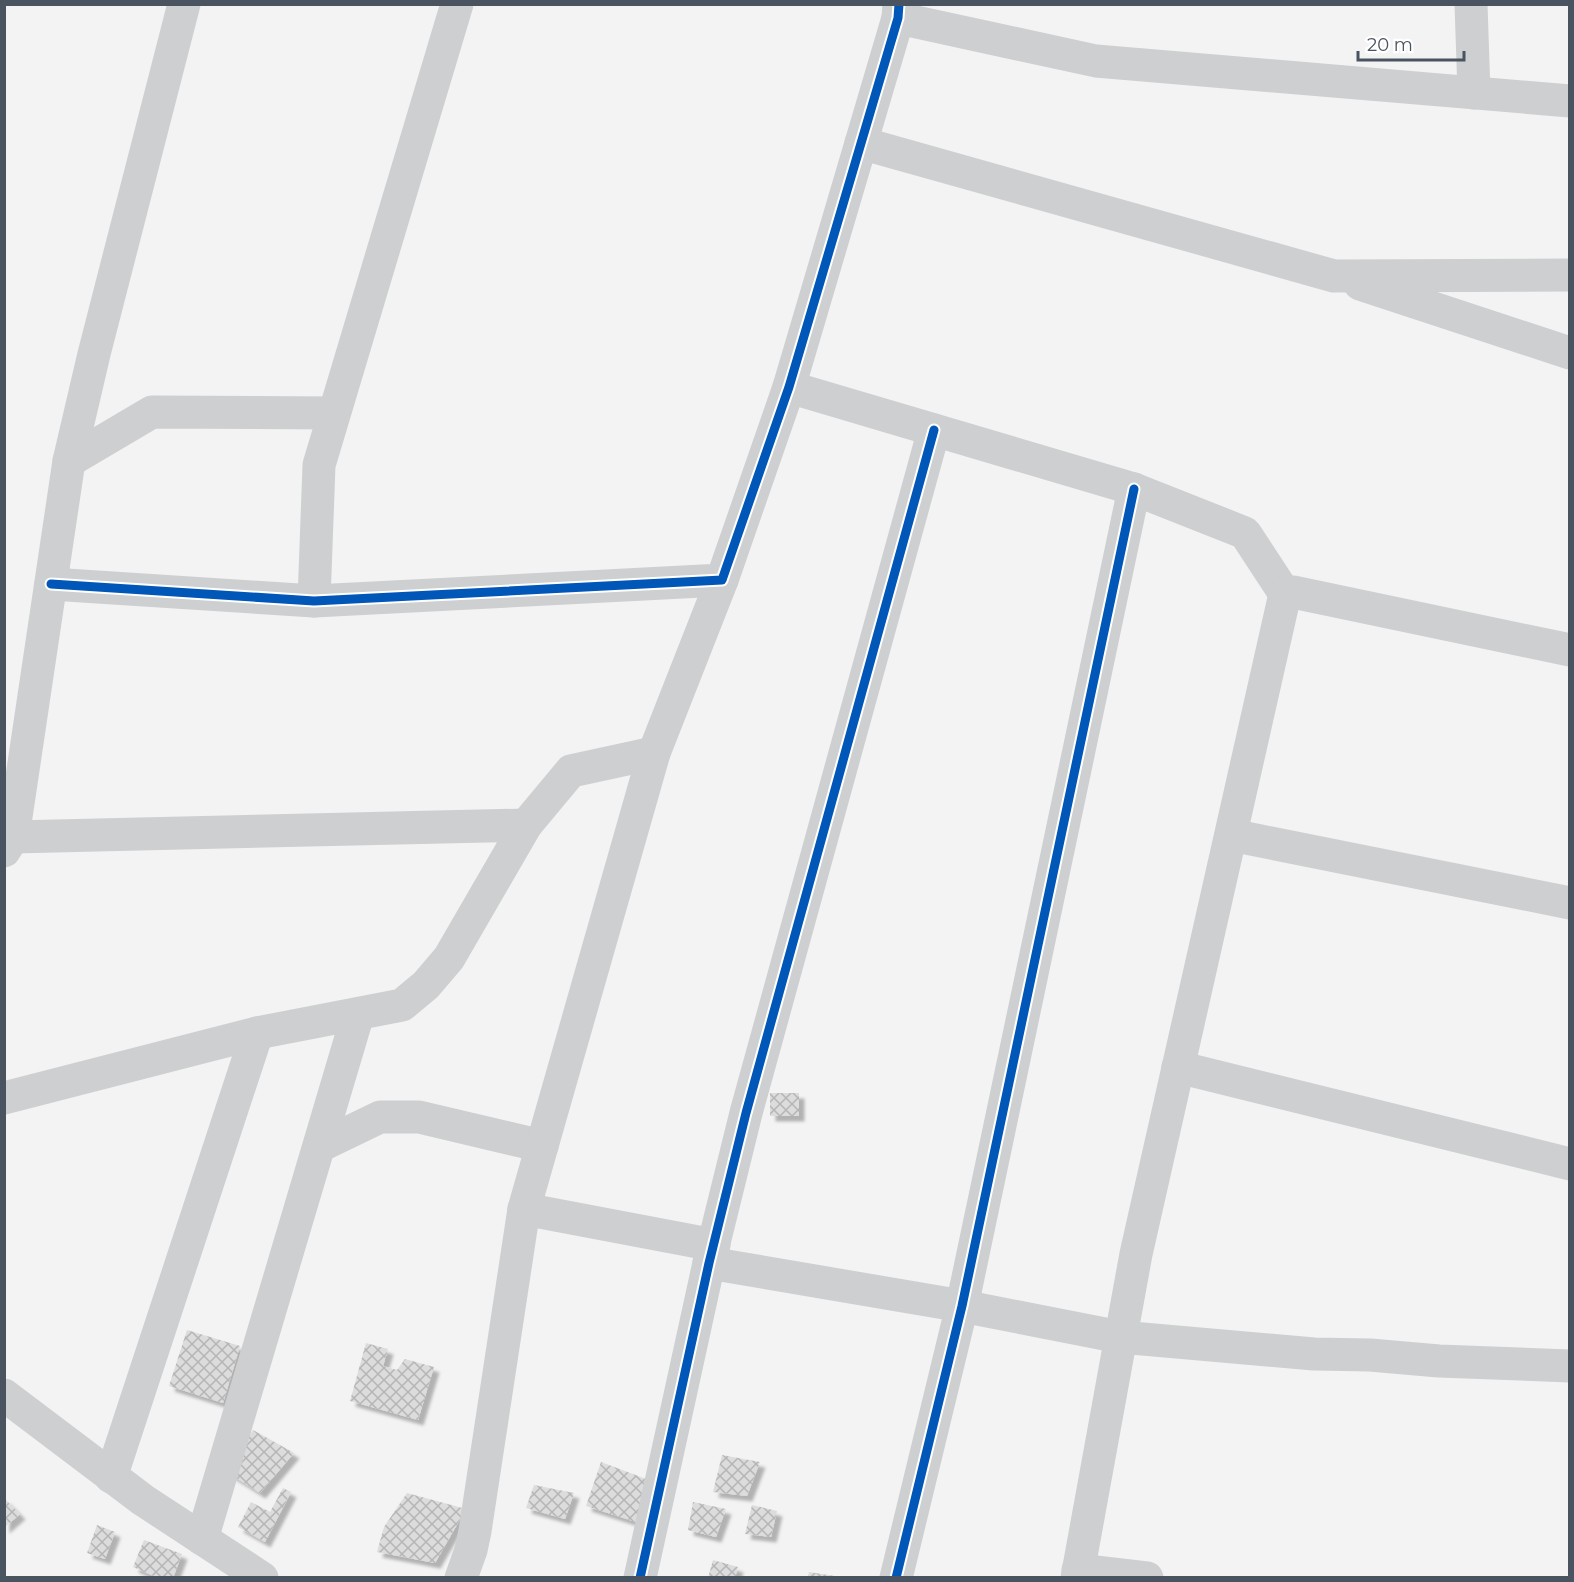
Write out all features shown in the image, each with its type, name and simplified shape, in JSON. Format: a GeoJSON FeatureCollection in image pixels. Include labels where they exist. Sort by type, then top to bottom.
{"type":"FeatureCollection","features":[{"type":"Feature","properties":{"kind":"street"},"geometry":{"type":"LineString","coordinates":[[184,4],[94,354],[69,461],[9,844],[526,825]]}},
{"type":"Feature","properties":{"kind":"street"},"geometry":{"type":"LineString","coordinates":[[314,601],[319,465],[457,4]]}},
{"type":"Feature","properties":{"kind":"street"},"geometry":{"type":"LineString","coordinates":[[1471,4],[1474,93]]}},
{"type":"Feature","properties":{"kind":"street"},"geometry":{"type":"LineString","coordinates":[[461,1578],[475,1531],[524,1209],[654,753],[722,580],[789,387],[898,11],[1096,61],[1569,101]]}},
{"type":"Feature","properties":{"kind":"street"},"geometry":{"type":"LineString","coordinates":[[861,143],[1334,276],[1569,353]]}},
{"type":"Feature","properties":{"kind":"street"},"geometry":{"type":"LineString","coordinates":[[1334,276],[1569,275]]}},
{"type":"Feature","properties":{"kind":"street"},"geometry":{"type":"LineString","coordinates":[[789,387],[1134,489],[1245,533],[1285,594],[1178,1066],[1120,1337],[1078,1574],[1147,1578]]}},
{"type":"Feature","properties":{"kind":"street"},"geometry":{"type":"LineString","coordinates":[[69,461],[152,412],[334,413]]}},
{"type":"Feature","properties":{"kind":"street"},"geometry":{"type":"LineString","coordinates":[[640,1578],[712,1254],[746,1113],[934,430]]}},
{"type":"Feature","properties":{"kind":"street"},"geometry":{"type":"LineString","coordinates":[[896,1578],[962,1306],[1134,489]]}},
{"type":"Feature","properties":{"kind":"street"},"geometry":{"type":"LineString","coordinates":[[51,584],[314,601],[722,580]]}},
{"type":"Feature","properties":{"kind":"street"},"geometry":{"type":"LineString","coordinates":[[1285,594],[1293,592],[1569,650]]}},
{"type":"Feature","properties":{"kind":"street"},"geometry":{"type":"LineString","coordinates":[[4,1098],[257,1033],[402,1005],[426,985],[448,958],[526,825],[572,771],[654,753]]}},
{"type":"Feature","properties":{"kind":"street"},"geometry":{"type":"LineString","coordinates":[[1231,835],[1569,903]]}},
{"type":"Feature","properties":{"kind":"street"},"geometry":{"type":"LineString","coordinates":[[202,1539],[358,1014]]}},
{"type":"Feature","properties":{"kind":"street"},"geometry":{"type":"LineString","coordinates":[[111,1477],[257,1033]]}},
{"type":"Feature","properties":{"kind":"street"},"geometry":{"type":"LineString","coordinates":[[1178,1066],[1569,1164]]}},
{"type":"Feature","properties":{"kind":"street"},"geometry":{"type":"LineString","coordinates":[[320,1146],[380,1117],[418,1117],[542,1146]]}},
{"type":"Feature","properties":{"kind":"street"},"geometry":{"type":"LineString","coordinates":[[524,1209],[712,1254],[1120,1337],[1314,1354],[1569,1366]]}},
{"type":"Feature","properties":{"kind":"street"},"geometry":{"type":"LineString","coordinates":[[4,1395],[143,1500],[262,1578]]}},
{"type":"Feature","properties":{"kind":"building"},"geometry":{"type":"Polygon","coordinates":[[[770,1093],[799,1093],[799,1116],[770,1116],[770,1093]]]}},
{"type":"Feature","properties":{"kind":"building"},"geometry":{"type":"Polygon","coordinates":[[[187,1330],[240,1346],[223,1403],[169,1386],[187,1330]]]}},
{"type":"Feature","properties":{"kind":"building"},"geometry":{"type":"Polygon","coordinates":[[[366,1343],[388,1349],[383,1366],[397,1370],[405,1359],[434,1367],[418,1420],[350,1401],[366,1343]]]}},
{"type":"Feature","properties":{"kind":"building"},"geometry":{"type":"Polygon","coordinates":[[[253,1430],[294,1453],[260,1493],[225,1471],[253,1430]]]}},
{"type":"Feature","properties":{"kind":"building"},"geometry":{"type":"Polygon","coordinates":[[[722,1455],[760,1462],[747,1496],[713,1492],[722,1455]]]}},
{"type":"Feature","properties":{"kind":"building"},"geometry":{"type":"Polygon","coordinates":[[[601,1462],[646,1479],[636,1522],[586,1506],[601,1462]]]}},
{"type":"Feature","properties":{"kind":"building"},"geometry":{"type":"Polygon","coordinates":[[[534,1485],[574,1493],[565,1519],[526,1508],[534,1485]]]}},
{"type":"Feature","properties":{"kind":"building"},"geometry":{"type":"Polygon","coordinates":[[[283,1488],[291,1492],[265,1542],[238,1527],[251,1502],[270,1512],[283,1488]]]}},
{"type":"Feature","properties":{"kind":"building"},"geometry":{"type":"Polygon","coordinates":[[[407,1493],[466,1509],[435,1563],[377,1552],[384,1527],[407,1493]]]}},
{"type":"Feature","properties":{"kind":"building"},"geometry":{"type":"Polygon","coordinates":[[[4,1498],[20,1514],[4,1528],[4,1498]]]}},
{"type":"Feature","properties":{"kind":"building"},"geometry":{"type":"Polygon","coordinates":[[[693,1502],[726,1509],[716,1537],[688,1530],[693,1502]]]}},
{"type":"Feature","properties":{"kind":"building"},"geometry":{"type":"Polygon","coordinates":[[[752,1505],[777,1511],[771,1537],[745,1534],[752,1505]]]}},
{"type":"Feature","properties":{"kind":"building"},"geometry":{"type":"Polygon","coordinates":[[[97,1525],[115,1532],[105,1559],[87,1553],[97,1525]]]}},
{"type":"Feature","properties":{"kind":"building"},"geometry":{"type":"Polygon","coordinates":[[[144,1540],[182,1554],[173,1578],[158,1578],[133,1567],[144,1540]]]}},
{"type":"Feature","properties":{"kind":"building"},"geometry":{"type":"Polygon","coordinates":[[[713,1560],[738,1567],[735,1578],[708,1578],[713,1560]]]}},
{"type":"Feature","properties":{"kind":"building"},"geometry":{"type":"Polygon","coordinates":[[[809,1572],[835,1576],[835,1578],[808,1578],[809,1572]]]}},
{"type":"Feature","properties":{"kind":"cycle path"},"geometry":{"type":"LineString","coordinates":[[51,584],[314,601],[722,580],[789,387],[898,18],[899,4]]}},
{"type":"Feature","properties":{"kind":"cycle path"},"geometry":{"type":"LineString","coordinates":[[640,1578],[709,1263],[746,1113],[934,430]]}},
{"type":"Feature","properties":{"kind":"cycle path"},"geometry":{"type":"LineString","coordinates":[[896,1578],[962,1306],[1134,489]]}}]}
